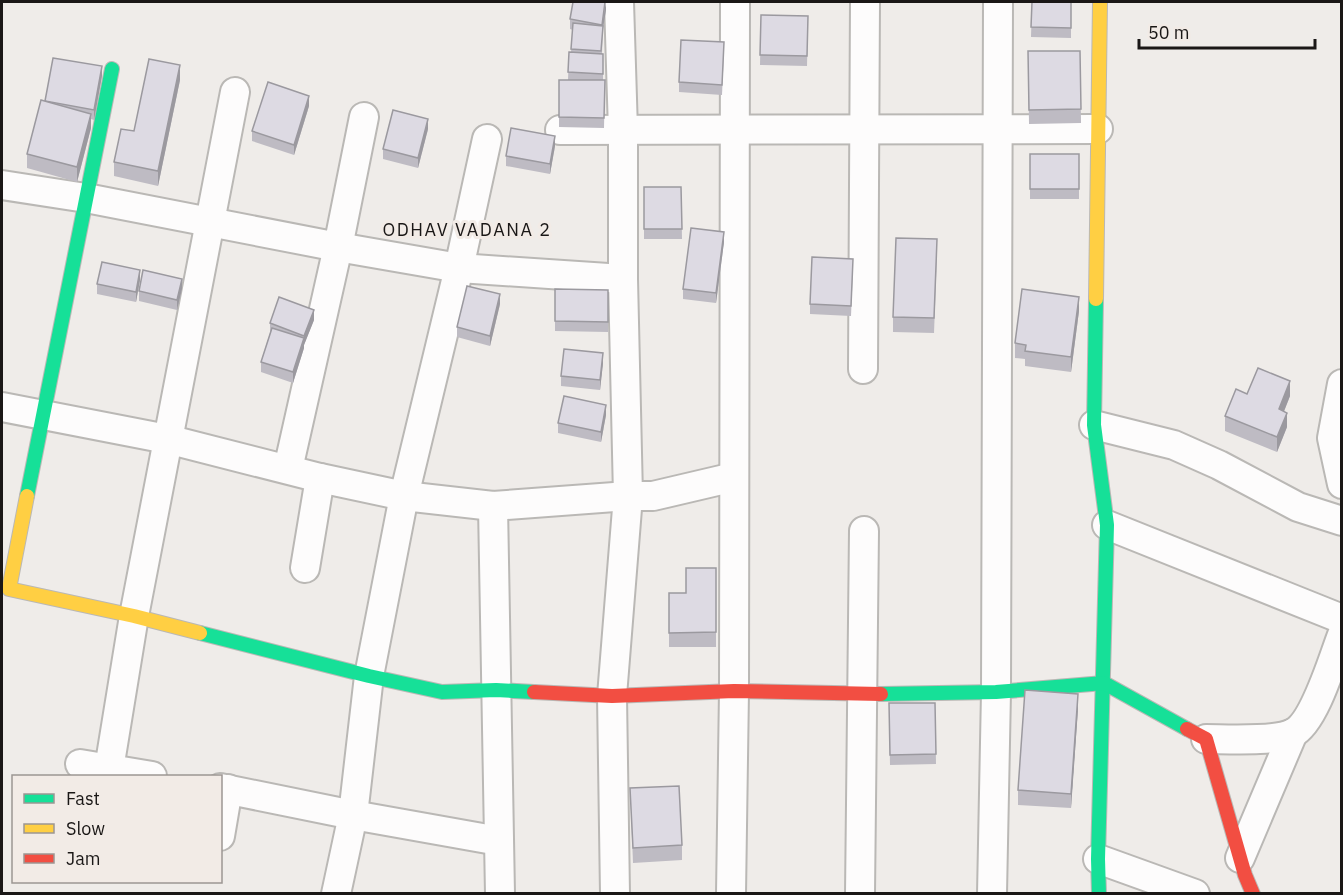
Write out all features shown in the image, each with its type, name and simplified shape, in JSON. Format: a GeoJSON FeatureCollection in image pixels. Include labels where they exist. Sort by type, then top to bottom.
{"type":"FeatureCollection","features":[{"type":"Feature","properties":{"kind":"street"},"geometry":{"type":"LineString","coordinates":[[615,894],[612,696],[628,496],[619,2]]}},
{"type":"Feature","properties":{"kind":"street"},"geometry":{"type":"LineString","coordinates":[[731,894],[734,691],[735,2]]}},
{"type":"Feature","properties":{"kind":"street"},"geometry":{"type":"LineString","coordinates":[[862,369],[865,2]]}},
{"type":"Feature","properties":{"kind":"street"},"geometry":{"type":"LineString","coordinates":[[993,894],[996,692],[998,2]]}},
{"type":"Feature","properties":{"kind":"street"},"geometry":{"type":"LineString","coordinates":[[1099,894],[1107,525],[1094,425],[1100,2]]}},
{"type":"Feature","properties":{"kind":"street"},"geometry":{"type":"LineString","coordinates":[[112,69],[9,589],[134,616],[369,676],[442,692],[496,690],[612,696],[734,691],[863,694],[996,692],[1104,682],[1206,739],[1264,739],[1293,733]]}},
{"type":"Feature","properties":{"kind":"street"},"geometry":{"type":"LineString","coordinates":[[109,769],[134,616],[235,92]]}},
{"type":"Feature","properties":{"kind":"street"},"geometry":{"type":"LineString","coordinates":[[288,469],[338,247],[364,117]]}},
{"type":"Feature","properties":{"kind":"street"},"geometry":{"type":"LineString","coordinates":[[560,130],[998,131],[1098,129]]}},
{"type":"Feature","properties":{"kind":"street"},"geometry":{"type":"LineString","coordinates":[[336,894],[353,815],[369,676],[404,496],[459,268],[487,139]]}},
{"type":"Feature","properties":{"kind":"street"},"geometry":{"type":"LineString","coordinates":[[2,185],[86,198],[459,268],[623,279]]}},
{"type":"Feature","properties":{"kind":"street"},"geometry":{"type":"LineString","coordinates":[[1341,384],[1332,438],[1341,484]]}},
{"type":"Feature","properties":{"kind":"street"},"geometry":{"type":"LineString","coordinates":[[2,407],[167,439],[320,478],[404,496],[493,506],[653,496],[734,477]]}},
{"type":"Feature","properties":{"kind":"street"},"geometry":{"type":"LineString","coordinates":[[1094,425],[1174,445],[1219,465],[1298,507],[1341,521]]}},
{"type":"Feature","properties":{"kind":"street"},"geometry":{"type":"LineString","coordinates":[[305,568],[320,478]]}},
{"type":"Feature","properties":{"kind":"street"},"geometry":{"type":"LineString","coordinates":[[493,506],[500,894]]}},
{"type":"Feature","properties":{"kind":"street"},"geometry":{"type":"LineString","coordinates":[[1107,525],[1341,619]]}},
{"type":"Feature","properties":{"kind":"street"},"geometry":{"type":"LineString","coordinates":[[860,894],[864,531]]}},
{"type":"Feature","properties":{"kind":"street"},"geometry":{"type":"LineString","coordinates":[[1240,858],[1293,733],[1306,721],[1315,703],[1341,635]]}},
{"type":"Feature","properties":{"kind":"street"},"geometry":{"type":"LineString","coordinates":[[1206,739],[1245,875],[1253,894]]}},
{"type":"Feature","properties":{"kind":"street"},"geometry":{"type":"LineString","coordinates":[[80,764],[141,775]]}},
{"type":"Feature","properties":{"kind":"street"},"geometry":{"type":"LineString","coordinates":[[222,812],[224,788],[353,815],[500,841]]}},
{"type":"Feature","properties":{"kind":"street"},"geometry":{"type":"LineString","coordinates":[[1098,859],[1195,894]]}},
{"type":"Feature","properties":{"kind":"building"},"geometry":{"type":"Polygon","coordinates":[[[573,2],[605,2],[602,25],[570,19],[573,2]]]}},
{"type":"Feature","properties":{"kind":"building"},"geometry":{"type":"Polygon","coordinates":[[[1032,2],[1071,2],[1071,28],[1031,27],[1032,2]]]}},
{"type":"Feature","properties":{"kind":"building"},"geometry":{"type":"Polygon","coordinates":[[[761,15],[808,16],[807,56],[760,55],[761,15]]]}},
{"type":"Feature","properties":{"kind":"building"},"geometry":{"type":"Polygon","coordinates":[[[573,23],[603,26],[601,51],[571,49],[573,23]]]}},
{"type":"Feature","properties":{"kind":"building"},"geometry":{"type":"Polygon","coordinates":[[[681,40],[724,42],[722,85],[679,82],[681,40]]]}},
{"type":"Feature","properties":{"kind":"building"},"geometry":{"type":"Polygon","coordinates":[[[1028,51],[1080,51],[1081,109],[1029,110],[1028,51]]]}},
{"type":"Feature","properties":{"kind":"building"},"geometry":{"type":"Polygon","coordinates":[[[569,52],[603,54],[603,74],[568,72],[569,52]]]}},
{"type":"Feature","properties":{"kind":"building"},"geometry":{"type":"Polygon","coordinates":[[[53,58],[102,66],[94,110],[45,101],[53,58]]]}},
{"type":"Feature","properties":{"kind":"building"},"geometry":{"type":"Polygon","coordinates":[[[149,59],[180,65],[158,171],[114,162],[121,129],[134,131],[149,59]]]}},
{"type":"Feature","properties":{"kind":"building"},"geometry":{"type":"Polygon","coordinates":[[[559,80],[605,80],[604,118],[559,117],[559,80]]]}},
{"type":"Feature","properties":{"kind":"building"},"geometry":{"type":"Polygon","coordinates":[[[268,82],[309,96],[294,145],[252,131],[268,82]]]}},
{"type":"Feature","properties":{"kind":"building"},"geometry":{"type":"Polygon","coordinates":[[[41,100],[91,114],[77,167],[27,154],[41,100]]]}},
{"type":"Feature","properties":{"kind":"building"},"geometry":{"type":"Polygon","coordinates":[[[393,110],[428,119],[418,158],[383,149],[393,110]]]}},
{"type":"Feature","properties":{"kind":"building"},"geometry":{"type":"Polygon","coordinates":[[[511,128],[555,136],[550,164],[506,156],[511,128]]]}},
{"type":"Feature","properties":{"kind":"building"},"geometry":{"type":"Polygon","coordinates":[[[1030,154],[1079,154],[1079,189],[1030,189],[1030,154]]]}},
{"type":"Feature","properties":{"kind":"building"},"geometry":{"type":"Polygon","coordinates":[[[644,187],[681,187],[682,229],[644,229],[644,187]]]}},
{"type":"Feature","properties":{"kind":"building"},"geometry":{"type":"Polygon","coordinates":[[[691,228],[724,232],[716,293],[683,289],[691,228]]]}},
{"type":"Feature","properties":{"kind":"building"},"geometry":{"type":"Polygon","coordinates":[[[896,238],[937,239],[934,318],[893,317],[896,238]]]}},
{"type":"Feature","properties":{"kind":"building"},"geometry":{"type":"Polygon","coordinates":[[[812,257],[853,259],[851,306],[810,304],[812,257]]]}},
{"type":"Feature","properties":{"kind":"building"},"geometry":{"type":"Polygon","coordinates":[[[102,262],[140,270],[136,292],[97,284],[102,262]]]}},
{"type":"Feature","properties":{"kind":"building"},"geometry":{"type":"Polygon","coordinates":[[[143,270],[182,279],[177,300],[139,291],[143,270]]]}},
{"type":"Feature","properties":{"kind":"building"},"geometry":{"type":"Polygon","coordinates":[[[467,286],[500,294],[490,336],[457,327],[467,286]]]}},
{"type":"Feature","properties":{"kind":"building"},"geometry":{"type":"Polygon","coordinates":[[[555,289],[608,290],[608,322],[555,321],[555,289]]]}},
{"type":"Feature","properties":{"kind":"building"},"geometry":{"type":"Polygon","coordinates":[[[1022,289],[1079,297],[1071,357],[1025,351],[1026,345],[1015,343],[1022,289]]]}},
{"type":"Feature","properties":{"kind":"building"},"geometry":{"type":"Polygon","coordinates":[[[279,297],[314,310],[304,336],[270,323],[279,297]]]}},
{"type":"Feature","properties":{"kind":"building"},"geometry":{"type":"Polygon","coordinates":[[[272,328],[304,338],[293,372],[261,362],[272,328]]]}},
{"type":"Feature","properties":{"kind":"building"},"geometry":{"type":"Polygon","coordinates":[[[564,349],[603,353],[600,380],[561,376],[564,349]]]}},
{"type":"Feature","properties":{"kind":"building"},"geometry":{"type":"Polygon","coordinates":[[[1258,368],[1290,381],[1279,409],[1287,413],[1277,437],[1225,416],[1236,389],[1247,394],[1258,368]]]}},
{"type":"Feature","properties":{"kind":"building"},"geometry":{"type":"Polygon","coordinates":[[[564,396],[606,405],[601,432],[558,423],[564,396]]]}},
{"type":"Feature","properties":{"kind":"building"},"geometry":{"type":"Polygon","coordinates":[[[686,568],[716,568],[716,632],[669,633],[669,593],[686,593],[686,568]]]}},
{"type":"Feature","properties":{"kind":"building"},"geometry":{"type":"Polygon","coordinates":[[[1025,690],[1078,694],[1071,794],[1018,790],[1025,690]]]}},
{"type":"Feature","properties":{"kind":"building"},"geometry":{"type":"Polygon","coordinates":[[[889,703],[935,703],[936,754],[890,755],[889,703]]]}},
{"type":"Feature","properties":{"kind":"building"},"geometry":{"type":"Polygon","coordinates":[[[679,786],[682,845],[633,848],[630,788],[679,786]]]}},
{"type":"Feature","properties":{"kind":"traffic: fast"},"geometry":{"type":"LineString","coordinates":[[27,496],[112,69]]}},
{"type":"Feature","properties":{"kind":"traffic: fast"},"geometry":{"type":"LineString","coordinates":[[1096,299],[1094,425],[1107,525],[1099,894]]}},
{"type":"Feature","properties":{"kind":"traffic: fast"},"geometry":{"type":"LineString","coordinates":[[200,633],[442,692],[496,690],[534,692]]}},
{"type":"Feature","properties":{"kind":"traffic: fast"},"geometry":{"type":"LineString","coordinates":[[881,694],[996,692],[1104,683],[1187,729]]}},
{"type":"Feature","properties":{"kind":"traffic: slow"},"geometry":{"type":"LineString","coordinates":[[1096,299],[1100,2]]}},
{"type":"Feature","properties":{"kind":"traffic: slow"},"geometry":{"type":"LineString","coordinates":[[27,496],[9,589],[200,633]]}},
{"type":"Feature","properties":{"kind":"traffic: jam"},"geometry":{"type":"LineString","coordinates":[[534,692],[612,696],[734,691],[881,694]]}},
{"type":"Feature","properties":{"kind":"traffic: jam"},"geometry":{"type":"LineString","coordinates":[[1187,729],[1206,739],[1245,875],[1253,894]]}},
{"type":"Feature","properties":{"kind":"district","name":"ODHAV VADANA 2"},"geometry":{"type":"Point","coordinates":[467,230]}}]}
